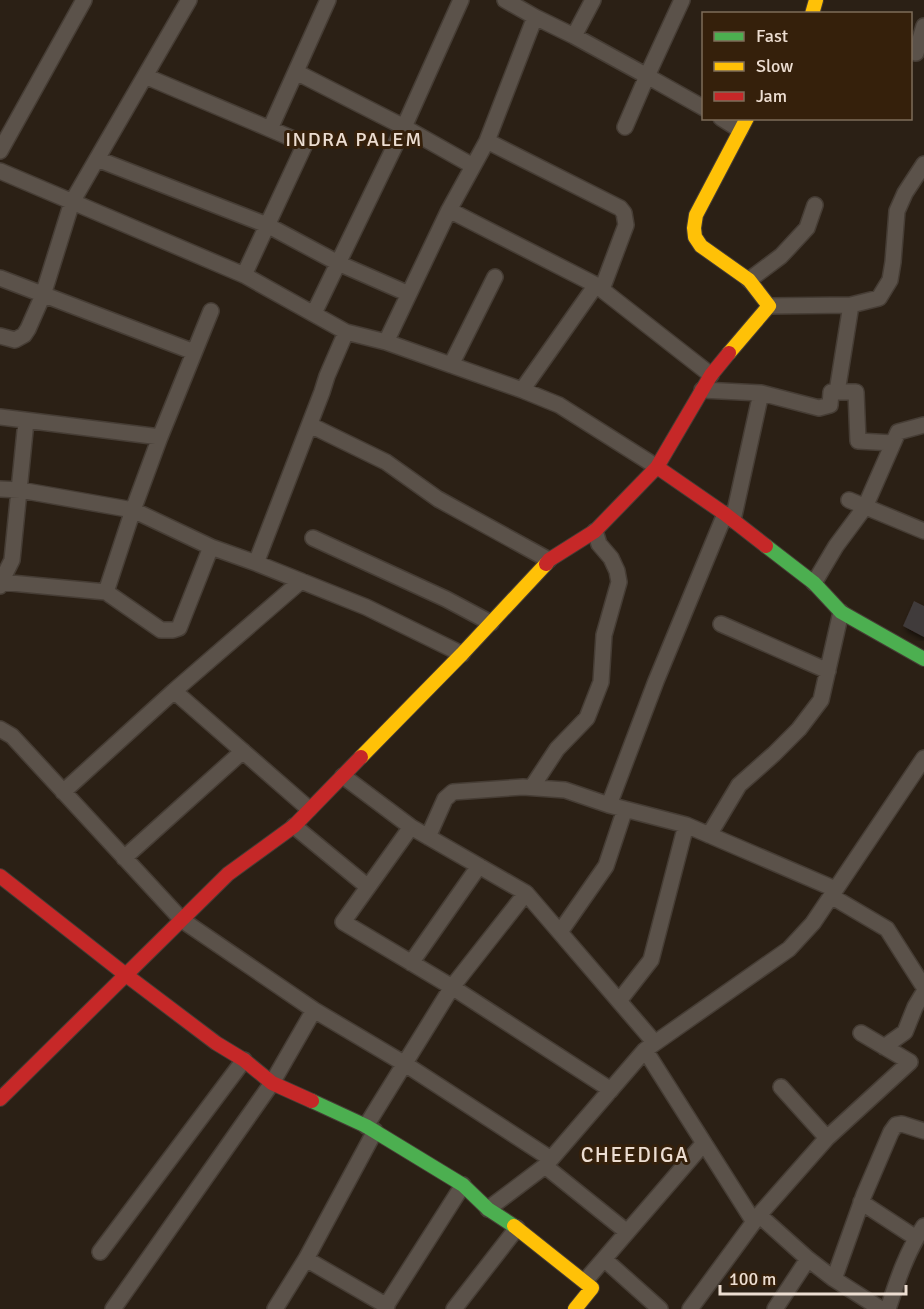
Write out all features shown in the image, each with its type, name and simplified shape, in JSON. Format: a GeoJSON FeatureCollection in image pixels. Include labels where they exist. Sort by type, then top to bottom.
{"type":"FeatureCollection","features":[{"type":"Feature","properties":{"kind":"street"},"geometry":{"type":"LineString","coordinates":[[0,151],[84,0]]}},
{"type":"Feature","properties":{"kind":"street"},"geometry":{"type":"LineString","coordinates":[[0,336],[15,340],[24,335],[28,329],[43,294],[72,202],[189,0]]}},
{"type":"Feature","properties":{"kind":"street"},"geometry":{"type":"LineString","coordinates":[[270,129],[328,0]]}},
{"type":"Feature","properties":{"kind":"street"},"geometry":{"type":"LineString","coordinates":[[314,314],[461,0]]}},
{"type":"Feature","properties":{"kind":"street"},"geometry":{"type":"LineString","coordinates":[[505,0],[702,107]]}},
{"type":"Feature","properties":{"kind":"street"},"geometry":{"type":"LineString","coordinates":[[574,36],[593,0]]}},
{"type":"Feature","properties":{"kind":"street"},"geometry":{"type":"LineString","coordinates":[[625,127],[682,0]]}},
{"type":"Feature","properties":{"kind":"street"},"geometry":{"type":"LineString","coordinates":[[386,342],[449,210],[487,141],[535,17]]}},
{"type":"Feature","properties":{"kind":"street"},"geometry":{"type":"LineString","coordinates":[[916,54],[924,26]]}},
{"type":"Feature","properties":{"kind":"street"},"geometry":{"type":"LineString","coordinates":[[296,72],[404,126],[473,166]]}},
{"type":"Feature","properties":{"kind":"street"},"geometry":{"type":"LineString","coordinates":[[146,76],[305,144],[244,275]]}},
{"type":"Feature","properties":{"kind":"street"},"geometry":{"type":"LineString","coordinates":[[729,120],[744,124],[696,215],[695,237],[701,246],[748,280],[770,306]]}},
{"type":"Feature","properties":{"kind":"street"},"geometry":{"type":"LineString","coordinates":[[487,141],[620,208],[624,213],[626,225],[599,287],[522,390]]}},
{"type":"Feature","properties":{"kind":"street"},"geometry":{"type":"LineString","coordinates":[[97,159],[267,225],[338,263],[409,294]]}},
{"type":"Feature","properties":{"kind":"street"},"geometry":{"type":"LineString","coordinates":[[0,1099],[228,874],[294,826],[462,654],[549,560],[595,531],[657,467],[711,375],[770,306],[851,305],[879,298],[890,280],[897,211],[905,193],[924,164]]}},
{"type":"Feature","properties":{"kind":"street"},"geometry":{"type":"LineString","coordinates":[[0,171],[244,275],[346,332],[386,342],[559,405],[657,467],[729,517],[814,583],[841,612],[924,659]]}},
{"type":"Feature","properties":{"kind":"street"},"geometry":{"type":"LineString","coordinates":[[748,280],[781,256],[795,242],[807,228],[815,205]]}},
{"type":"Feature","properties":{"kind":"street"},"geometry":{"type":"LineString","coordinates":[[449,210],[599,287],[711,375]]}},
{"type":"Feature","properties":{"kind":"street"},"geometry":{"type":"LineString","coordinates":[[0,278],[194,352]]}},
{"type":"Feature","properties":{"kind":"street"},"geometry":{"type":"LineString","coordinates":[[451,365],[495,278]]}},
{"type":"Feature","properties":{"kind":"street"},"geometry":{"type":"LineString","coordinates":[[837,392],[851,305]]}},
{"type":"Feature","properties":{"kind":"street"},"geometry":{"type":"LineString","coordinates":[[106,592],[160,436],[211,311]]}},
{"type":"Feature","properties":{"kind":"street"},"geometry":{"type":"LineString","coordinates":[[256,563],[346,332]]}},
{"type":"Feature","properties":{"kind":"street"},"geometry":{"type":"LineString","coordinates":[[702,390],[761,393],[819,408],[830,405],[831,392],[856,392],[858,441],[893,443]]}},
{"type":"Feature","properties":{"kind":"street"},"geometry":{"type":"LineString","coordinates":[[609,805],[656,681],[729,517],[761,393]]}},
{"type":"Feature","properties":{"kind":"street"},"geometry":{"type":"LineString","coordinates":[[0,417],[160,436]]}},
{"type":"Feature","properties":{"kind":"street"},"geometry":{"type":"LineString","coordinates":[[26,421],[12,560],[0,583],[106,592],[161,630],[173,630],[179,628],[211,547]]}},
{"type":"Feature","properties":{"kind":"street"},"geometry":{"type":"LineString","coordinates":[[310,425],[386,462],[438,499],[549,560]]}},
{"type":"Feature","properties":{"kind":"street"},"geometry":{"type":"LineString","coordinates":[[814,583],[836,546],[865,507],[898,432],[924,425]]}},
{"type":"Feature","properties":{"kind":"street"},"geometry":{"type":"LineString","coordinates":[[0,489],[20,490],[133,510],[211,547],[366,607],[462,654]]}},
{"type":"Feature","properties":{"kind":"street"},"geometry":{"type":"LineString","coordinates":[[849,500],[924,531]]}},
{"type":"Feature","properties":{"kind":"street"},"geometry":{"type":"LineString","coordinates":[[532,787],[557,749],[587,718],[601,682],[604,635],[619,582],[617,571],[599,544],[595,531]]}},
{"type":"Feature","properties":{"kind":"street"},"geometry":{"type":"LineString","coordinates":[[313,538],[446,599],[491,623]]}},
{"type":"Feature","properties":{"kind":"street"},"geometry":{"type":"LineString","coordinates":[[63,792],[174,691],[301,581]]}},
{"type":"Feature","properties":{"kind":"street"},"geometry":{"type":"LineString","coordinates":[[709,835],[739,784],[799,729],[821,700],[841,612]]}},
{"type":"Feature","properties":{"kind":"street"},"geometry":{"type":"LineString","coordinates":[[720,624],[828,671]]}},
{"type":"Feature","properties":{"kind":"street"},"geometry":{"type":"LineString","coordinates":[[174,691],[309,809]]}},
{"type":"Feature","properties":{"kind":"street"},"geometry":{"type":"LineString","coordinates":[[0,746],[6,733],[182,920],[314,1010],[405,1064],[548,1162],[627,1232]]}},
{"type":"Feature","properties":{"kind":"street"},"geometry":{"type":"LineString","coordinates":[[124,858],[243,751]]}},
{"type":"Feature","properties":{"kind":"street"},"geometry":{"type":"LineString","coordinates":[[488,1209],[548,1162],[650,1047],[789,949],[813,923],[924,758]]}},
{"type":"Feature","properties":{"kind":"street"},"geometry":{"type":"LineString","coordinates":[[343,776],[411,827],[526,893],[619,1001],[650,1047],[704,1143],[756,1218],[834,1279],[881,1309]]}},
{"type":"Feature","properties":{"kind":"street"},"geometry":{"type":"LineString","coordinates":[[428,837],[445,799],[453,792],[523,787],[565,790],[609,805],[686,825],[833,892],[887,929],[921,974]]}},
{"type":"Feature","properties":{"kind":"street"},"geometry":{"type":"LineString","coordinates":[[560,932],[606,866],[625,809]]}},
{"type":"Feature","properties":{"kind":"street"},"geometry":{"type":"LineString","coordinates":[[619,1001],[651,960],[686,825]]}},
{"type":"Feature","properties":{"kind":"street"},"geometry":{"type":"LineString","coordinates":[[294,826],[368,887]]}},
{"type":"Feature","properties":{"kind":"street"},"geometry":{"type":"LineString","coordinates":[[411,827],[343,922],[452,987],[611,1090]]}},
{"type":"Feature","properties":{"kind":"street"},"geometry":{"type":"LineString","coordinates":[[411,963],[479,866]]}},
{"type":"Feature","properties":{"kind":"street"},"geometry":{"type":"LineString","coordinates":[[3,884],[216,1043],[244,1060],[272,1083],[370,1129],[463,1185],[488,1209],[518,1228],[592,1288],[574,1309]]}},
{"type":"Feature","properties":{"kind":"street"},"geometry":{"type":"LineString","coordinates":[[275,1309],[306,1259],[405,1064],[452,987],[526,893]]}},
{"type":"Feature","properties":{"kind":"street"},"geometry":{"type":"LineString","coordinates":[[884,1047],[905,1032],[924,992]]}},
{"type":"Feature","properties":{"kind":"street"},"geometry":{"type":"LineString","coordinates":[[113,1309],[272,1083],[314,1010]]}},
{"type":"Feature","properties":{"kind":"street"},"geometry":{"type":"LineString","coordinates":[[690,1309],[756,1218],[827,1138],[910,1062],[861,1033]]}},
{"type":"Feature","properties":{"kind":"street"},"geometry":{"type":"LineString","coordinates":[[100,1252],[244,1060]]}},
{"type":"Feature","properties":{"kind":"street"},"geometry":{"type":"LineString","coordinates":[[781,1087],[827,1138]]}},
{"type":"Feature","properties":{"kind":"street"},"geometry":{"type":"LineString","coordinates":[[834,1279],[861,1203],[891,1132],[896,1125],[903,1124],[924,1131]]}},
{"type":"Feature","properties":{"kind":"street"},"geometry":{"type":"LineString","coordinates":[[585,1281],[704,1143]]}},
{"type":"Feature","properties":{"kind":"street"},"geometry":{"type":"LineString","coordinates":[[306,1259],[385,1307],[463,1185]]}},
{"type":"Feature","properties":{"kind":"street"},"geometry":{"type":"LineString","coordinates":[[861,1203],[920,1232],[895,1287],[888,1309]]}},
{"type":"Feature","properties":{"kind":"street"},"geometry":{"type":"LineString","coordinates":[[454,1309],[518,1228]]}},
{"type":"Feature","properties":{"kind":"street"},"geometry":{"type":"LineString","coordinates":[[604,1259],[660,1309]]}},
{"type":"Feature","properties":{"kind":"street"},"geometry":{"type":"LineString","coordinates":[[775,1309],[808,1259]]}},
{"type":"Feature","properties":{"kind":"building"},"geometry":{"type":"Polygon","coordinates":[[[914,601],[924,606],[924,637],[903,626],[914,601]]]}},
{"type":"Feature","properties":{"kind":"traffic: fast"},"geometry":{"type":"LineString","coordinates":[[766,546],[814,583],[841,612],[924,659]]}},
{"type":"Feature","properties":{"kind":"traffic: fast"},"geometry":{"type":"LineString","coordinates":[[312,1101],[366,1126],[463,1185],[488,1209],[514,1226]]}},
{"type":"Feature","properties":{"kind":"traffic: slow"},"geometry":{"type":"LineString","coordinates":[[813,12],[816,0]]}},
{"type":"Feature","properties":{"kind":"traffic: slow"},"geometry":{"type":"LineString","coordinates":[[729,353],[769,306],[749,280],[701,246],[695,237],[694,228],[696,215],[746,120]]}},
{"type":"Feature","properties":{"kind":"traffic: slow"},"geometry":{"type":"LineString","coordinates":[[361,757],[546,564]]}},
{"type":"Feature","properties":{"kind":"traffic: slow"},"geometry":{"type":"LineString","coordinates":[[514,1226],[592,1288],[575,1309]]}},
{"type":"Feature","properties":{"kind":"traffic: jam"},"geometry":{"type":"LineString","coordinates":[[729,353],[711,375],[657,467],[725,514],[766,546]]}},
{"type":"Feature","properties":{"kind":"traffic: jam"},"geometry":{"type":"LineString","coordinates":[[546,564],[595,531],[657,467]]}},
{"type":"Feature","properties":{"kind":"traffic: jam"},"geometry":{"type":"LineString","coordinates":[[0,1099],[228,874],[294,826],[361,757]]}},
{"type":"Feature","properties":{"kind":"traffic: jam"},"geometry":{"type":"LineString","coordinates":[[0,876],[216,1043],[244,1060],[272,1083],[312,1101]]}},
{"type":"Feature","properties":{"kind":"district","name":"INDRA PALEM"},"geometry":{"type":"Point","coordinates":[354,139]}},
{"type":"Feature","properties":{"kind":"district","name":"CHEEDIGA"},"geometry":{"type":"Point","coordinates":[635,1155]}}]}
